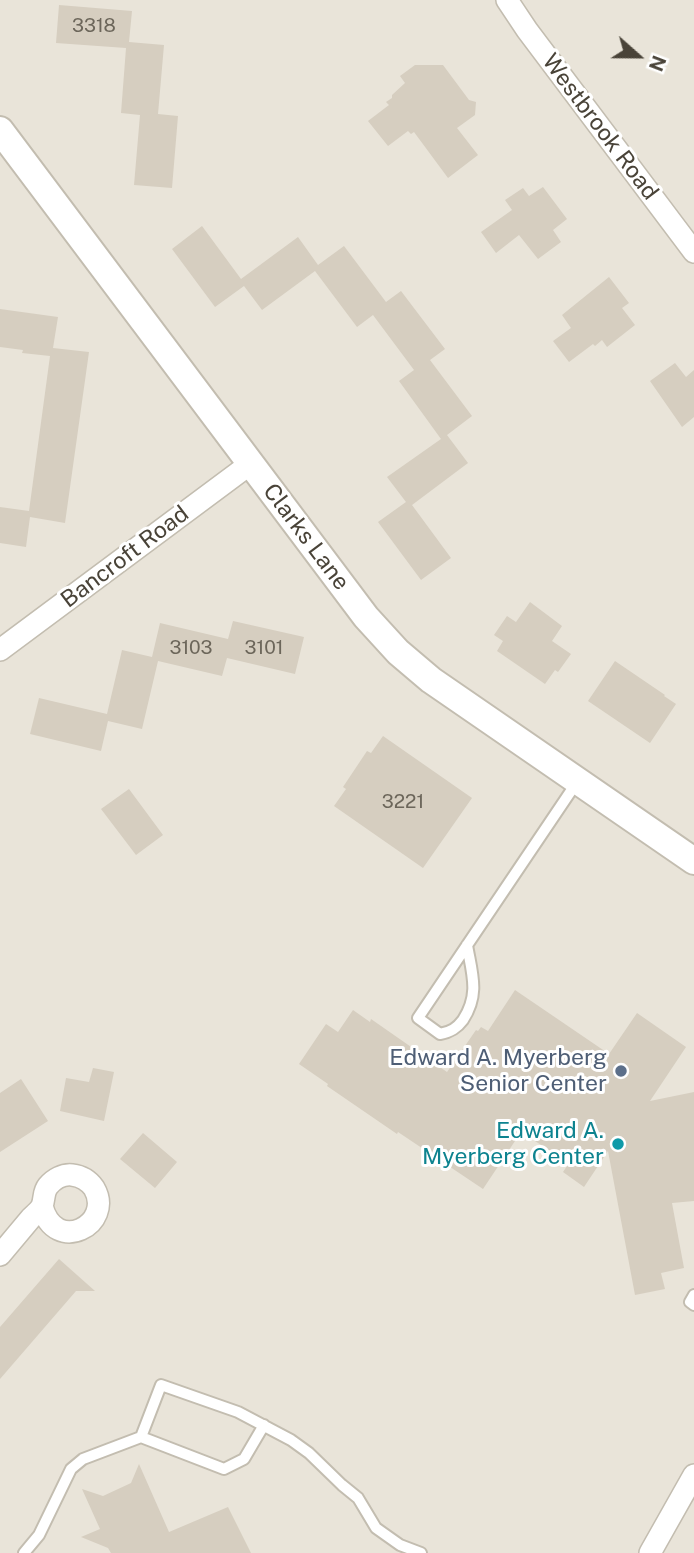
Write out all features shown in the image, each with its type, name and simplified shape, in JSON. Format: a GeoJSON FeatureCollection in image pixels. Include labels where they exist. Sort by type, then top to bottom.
{"type":"FeatureCollection","features":[{"type":"Feature","properties":{"kind":"street","name":"Westbrook Road"},"geometry":{"type":"LineString","coordinates":[[507,0],[694,252]]}},
{"type":"Feature","properties":{"kind":"street","name":"Clarks Lane"},"geometry":{"type":"LineString","coordinates":[[0,130],[366,617],[398,652],[430,680],[694,861]]}},
{"type":"Feature","properties":{"kind":"street","name":"Bancroft Road"},"geometry":{"type":"LineString","coordinates":[[0,650],[250,464]]}},
{"type":"Feature","properties":{"kind":"street"},"geometry":{"type":"LineString","coordinates":[[0,1255],[42,1206]]}},
{"type":"Feature","properties":{"kind":"street"},"geometry":{"type":"LineString","coordinates":[[650,1553],[694,1475]]}},
{"type":"Feature","properties":{"kind":"lane"},"geometry":{"type":"LineString","coordinates":[[467,945],[474,997],[470,1009],[457,1027],[448,1033],[440,1034],[418,1018],[467,945],[577,782]]}},
{"type":"Feature","properties":{"kind":"lane"},"geometry":{"type":"LineString","coordinates":[[141,1437],[161,1385],[238,1412],[291,1440],[309,1453],[358,1498],[376,1528],[399,1549],[421,1553]]}},
{"type":"Feature","properties":{"kind":"lane"},"geometry":{"type":"LineString","coordinates":[[24,1553],[48,1520],[71,1469],[83,1458],[141,1437],[224,1469],[244,1459],[264,1425]]}},
{"type":"Feature","properties":{"kind":"shaded area"},"geometry":{"type":"Polygon","coordinates":[[[0,0],[694,0],[694,1553],[0,1553],[0,0]]]}},
{"type":"Feature","properties":{"kind":"building"},"geometry":{"type":"Polygon","coordinates":[[[59,5],[132,11],[129,42],[164,45],[158,114],[178,116],[172,188],[134,185],[140,115],[121,113],[126,48],[56,43],[59,5]]]}},
{"type":"Feature","properties":{"kind":"building"},"geometry":{"type":"Polygon","coordinates":[[[415,65],[443,65],[469,100],[476,102],[475,115],[457,128],[478,155],[448,178],[414,132],[411,134],[408,131],[388,146],[368,121],[389,105],[386,102],[405,83],[400,76],[415,65]]]}},
{"type":"Feature","properties":{"kind":"building"},"geometry":{"type":"Polygon","coordinates":[[[543,187],[567,219],[553,230],[561,242],[538,259],[519,235],[496,253],[481,232],[512,210],[505,200],[523,188],[529,196],[543,187]]]}},
{"type":"Feature","properties":{"kind":"building"},"geometry":{"type":"Polygon","coordinates":[[[202,226],[241,279],[298,237],[318,265],[344,246],[386,302],[401,291],[445,349],[430,360],[472,416],[447,435],[468,463],[412,505],[451,558],[421,580],[378,522],[406,502],[387,477],[441,439],[399,381],[414,370],[373,315],[357,327],[315,271],[262,310],[244,286],[215,307],[172,249],[202,226]]]}},
{"type":"Feature","properties":{"kind":"building"},"geometry":{"type":"Polygon","coordinates":[[[609,277],[629,303],[622,308],[635,325],[607,347],[602,340],[569,362],[553,341],[571,328],[562,315],[609,277]]]}},
{"type":"Feature","properties":{"kind":"building"},"geometry":{"type":"Polygon","coordinates":[[[0,309],[58,317],[53,348],[89,352],[65,523],[30,517],[26,547],[0,543],[0,507],[29,511],[50,356],[0,347],[0,309]]]}},
{"type":"Feature","properties":{"kind":"building"},"geometry":{"type":"Polygon","coordinates":[[[675,363],[686,377],[694,370],[694,417],[682,427],[650,381],[675,363]]]}},
{"type":"Feature","properties":{"kind":"building"},"geometry":{"type":"Polygon","coordinates":[[[530,602],[562,626],[552,641],[571,654],[545,684],[497,651],[503,641],[494,635],[507,616],[516,622],[530,602]]]}},
{"type":"Feature","properties":{"kind":"building"},"geometry":{"type":"Polygon","coordinates":[[[233,621],[304,637],[295,674],[227,658],[222,676],[158,661],[142,729],[108,721],[101,751],[30,734],[39,698],[107,714],[122,650],[152,657],[160,623],[228,639],[233,621]]]}},
{"type":"Feature","properties":{"kind":"building"},"geometry":{"type":"Polygon","coordinates":[[[615,661],[676,704],[650,743],[588,701],[615,661]]]}},
{"type":"Feature","properties":{"kind":"building"},"geometry":{"type":"Polygon","coordinates":[[[383,736],[472,798],[423,868],[334,806],[367,751],[371,753],[383,736]]]}},
{"type":"Feature","properties":{"kind":"building"},"geometry":{"type":"Polygon","coordinates":[[[129,789],[163,835],[136,855],[101,809],[129,789]]]}},
{"type":"Feature","properties":{"kind":"building","name":"Edward A. Myerberg Center"},"geometry":{"type":"Polygon","coordinates":[[[515,990],[609,1054],[637,1013],[686,1047],[650,1101],[694,1092],[694,1201],[672,1203],[684,1268],[661,1273],[665,1289],[635,1295],[608,1151],[584,1187],[563,1172],[569,1163],[521,1132],[483,1189],[398,1132],[397,1134],[299,1064],[326,1024],[338,1032],[353,1010],[370,1022],[371,1019],[447,1072],[476,1030],[481,1027],[488,1031],[515,990]]]}},
{"type":"Feature","properties":{"kind":"building"},"geometry":{"type":"Polygon","coordinates":[[[93,1068],[114,1072],[104,1121],[60,1111],[66,1078],[89,1082],[93,1068]]]}},
{"type":"Feature","properties":{"kind":"building"},"geometry":{"type":"Polygon","coordinates":[[[21,1079],[48,1121],[0,1152],[0,1093],[21,1079]]]}},
{"type":"Feature","properties":{"kind":"building"},"geometry":{"type":"Polygon","coordinates":[[[143,1133],[177,1162],[155,1188],[120,1159],[143,1133]]]}},
{"type":"Feature","properties":{"kind":"building"},"geometry":{"type":"Polygon","coordinates":[[[59,1259],[95,1291],[76,1291],[0,1379],[0,1327],[59,1259]]]}},
{"type":"Feature","properties":{"kind":"building"},"geometry":{"type":"Polygon","coordinates":[[[139,1464],[169,1532],[228,1507],[251,1553],[111,1553],[108,1548],[81,1537],[100,1529],[82,1489],[103,1496],[131,1483],[139,1464]]]}},
{"type":"Feature","properties":{"kind":"place","name":"Edward A. Myerberg Senior Center"},"geometry":{"type":"Point","coordinates":[621,1071]}},
{"type":"Feature","properties":{"kind":"place","name":"Edward A. Myerberg Center"},"geometry":{"type":"Point","coordinates":[618,1144]}}]}
